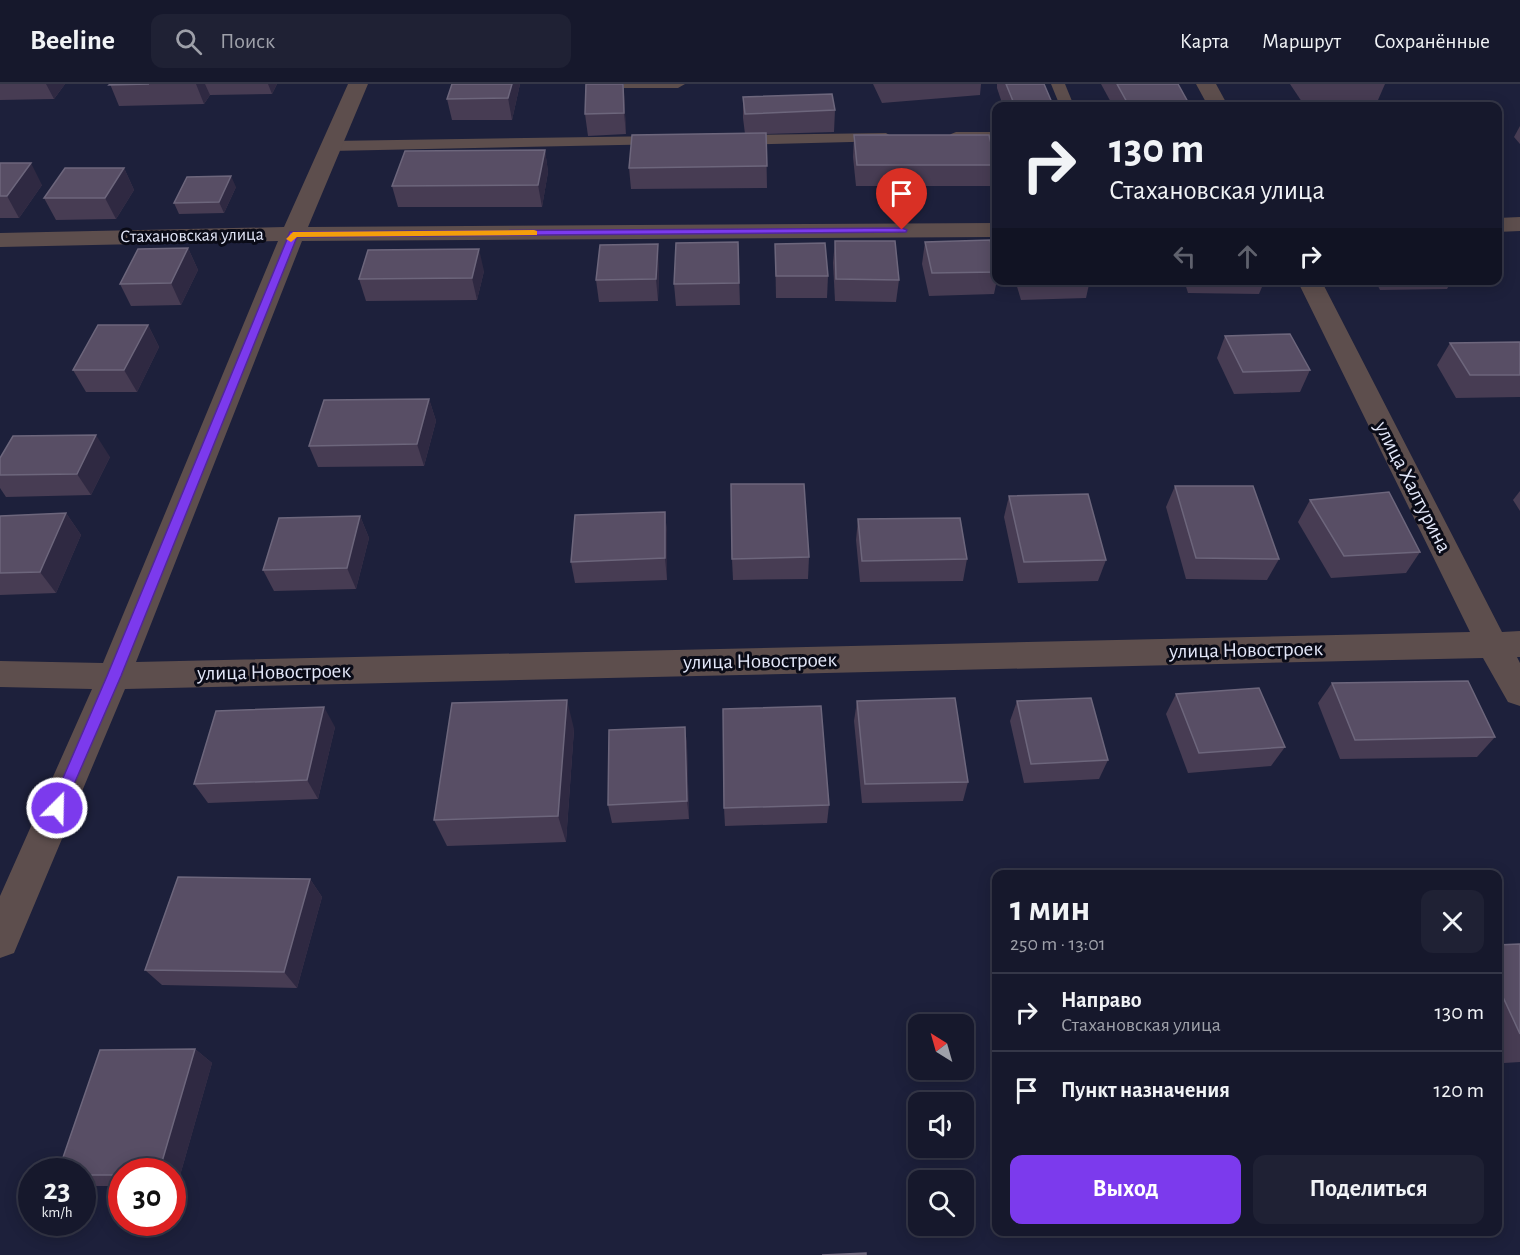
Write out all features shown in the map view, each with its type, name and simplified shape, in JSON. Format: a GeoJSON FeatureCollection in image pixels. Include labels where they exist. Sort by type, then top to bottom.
{"type":"FeatureCollection","features":[{"type":"Feature","properties":{"kind":"street"},"geometry":{"type":"LineString","coordinates":[[0,940],[114,676],[293,234],[358,84]]}},
{"type":"Feature","properties":{"kind":"street"},"geometry":{"type":"LineString","coordinates":[[1206,84],[1216,102]]}},
{"type":"Feature","properties":{"kind":"street"},"geometry":{"type":"LineString","coordinates":[[1502,225],[1520,224]]}},
{"type":"Feature","properties":{"kind":"street","name":"Стахановская улица"},"geometry":{"type":"LineString","coordinates":[[0,240],[293,234],[992,230]]}},
{"type":"Feature","properties":{"kind":"street","name":"улица Халтурина"},"geometry":{"type":"LineString","coordinates":[[1312,285],[1506,644],[1520,692]]}},
{"type":"Feature","properties":{"kind":"street","name":"улица Новостроек"},"geometry":{"type":"LineString","coordinates":[[0,674],[114,676],[1506,644]]}},
{"type":"Feature","properties":{"kind":"lane"},"geometry":{"type":"LineString","coordinates":[[610,84],[678,84]]}},
{"type":"Feature","properties":{"kind":"lane"},"geometry":{"type":"LineString","coordinates":[[1058,84],[1065,102]]}},
{"type":"Feature","properties":{"kind":"lane"},"geometry":{"type":"LineString","coordinates":[[937,138],[992,137]]}},
{"type":"Feature","properties":{"kind":"lane"},"geometry":{"type":"LineString","coordinates":[[723,141],[901,138]]}},
{"type":"Feature","properties":{"kind":"lane"},"geometry":{"type":"LineString","coordinates":[[331,146],[675,141]]}},
{"type":"Feature","properties":{"kind":"building"},"geometry":{"type":"Polygon","coordinates":[[[452,84],[512,84],[508,98],[447,99],[452,84]]]}},
{"type":"Feature","properties":{"kind":"building"},"geometry":{"type":"Polygon","coordinates":[[[586,84],[623,84],[624,113],[585,114],[586,84]]]}},
{"type":"Feature","properties":{"kind":"building"},"geometry":{"type":"Polygon","coordinates":[[[1006,84],[1044,84],[1052,102],[1013,102],[1006,84]]]}},
{"type":"Feature","properties":{"kind":"building"},"geometry":{"type":"Polygon","coordinates":[[[1117,84],[1178,84],[1188,102],[1127,102],[1117,84]]]}},
{"type":"Feature","properties":{"kind":"building"},"geometry":{"type":"Polygon","coordinates":[[[832,94],[835,110],[745,114],[743,97],[832,94]]]}},
{"type":"Feature","properties":{"kind":"building"},"geometry":{"type":"Polygon","coordinates":[[[766,133],[767,166],[629,168],[632,135],[766,133]]]}},
{"type":"Feature","properties":{"kind":"building"},"geometry":{"type":"Polygon","coordinates":[[[854,135],[989,135],[992,148],[992,165],[857,165],[854,135]]]}},
{"type":"Feature","properties":{"kind":"building"},"geometry":{"type":"Polygon","coordinates":[[[545,150],[538,185],[392,186],[405,151],[545,150]]]}},
{"type":"Feature","properties":{"kind":"building"},"geometry":{"type":"Polygon","coordinates":[[[0,163],[31,163],[7,196],[0,196],[0,163]]]}},
{"type":"Feature","properties":{"kind":"building"},"geometry":{"type":"Polygon","coordinates":[[[65,168],[124,168],[105,198],[44,198],[65,168]]]}},
{"type":"Feature","properties":{"kind":"building"},"geometry":{"type":"Polygon","coordinates":[[[231,176],[219,202],[174,203],[187,177],[231,176]]]}},
{"type":"Feature","properties":{"kind":"building"},"geometry":{"type":"Polygon","coordinates":[[[990,240],[992,272],[932,273],[925,242],[990,240]]]}},
{"type":"Feature","properties":{"kind":"building"},"geometry":{"type":"Polygon","coordinates":[[[835,241],[895,241],[899,280],[836,279],[835,241]]]}},
{"type":"Feature","properties":{"kind":"building"},"geometry":{"type":"Polygon","coordinates":[[[738,242],[739,283],[674,284],[676,243],[738,242]]]}},
{"type":"Feature","properties":{"kind":"building"},"geometry":{"type":"Polygon","coordinates":[[[825,243],[828,276],[776,276],[775,244],[825,243]]]}},
{"type":"Feature","properties":{"kind":"building"},"geometry":{"type":"Polygon","coordinates":[[[658,244],[656,279],[596,280],[600,245],[658,244]]]}},
{"type":"Feature","properties":{"kind":"building"},"geometry":{"type":"Polygon","coordinates":[[[188,248],[171,283],[120,284],[138,249],[188,248]]]}},
{"type":"Feature","properties":{"kind":"building"},"geometry":{"type":"Polygon","coordinates":[[[479,249],[472,278],[359,279],[368,250],[479,249]]]}},
{"type":"Feature","properties":{"kind":"building"},"geometry":{"type":"Polygon","coordinates":[[[98,325],[148,325],[124,370],[73,370],[98,325]]]}},
{"type":"Feature","properties":{"kind":"building"},"geometry":{"type":"Polygon","coordinates":[[[1290,334],[1310,370],[1243,372],[1225,336],[1290,334]]]}},
{"type":"Feature","properties":{"kind":"building"},"geometry":{"type":"Polygon","coordinates":[[[1520,342],[1520,375],[1470,375],[1450,343],[1520,342]]]}},
{"type":"Feature","properties":{"kind":"building"},"geometry":{"type":"Polygon","coordinates":[[[429,399],[417,444],[309,446],[324,400],[429,399]]]}},
{"type":"Feature","properties":{"kind":"building"},"geometry":{"type":"Polygon","coordinates":[[[96,435],[77,474],[0,475],[0,458],[13,436],[96,435]]]}},
{"type":"Feature","properties":{"kind":"building"},"geometry":{"type":"Polygon","coordinates":[[[731,484],[804,484],[809,557],[732,559],[731,484]]]}},
{"type":"Feature","properties":{"kind":"building"},"geometry":{"type":"Polygon","coordinates":[[[1175,486],[1253,486],[1279,559],[1196,558],[1175,486]]]}},
{"type":"Feature","properties":{"kind":"building"},"geometry":{"type":"Polygon","coordinates":[[[1389,492],[1420,552],[1344,556],[1310,500],[1389,492]]]}},
{"type":"Feature","properties":{"kind":"building"},"geometry":{"type":"Polygon","coordinates":[[[1088,494],[1106,560],[1024,562],[1009,496],[1088,494]]]}},
{"type":"Feature","properties":{"kind":"building"},"geometry":{"type":"Polygon","coordinates":[[[665,512],[665,558],[571,562],[575,515],[665,512]]]}},
{"type":"Feature","properties":{"kind":"building"},"geometry":{"type":"Polygon","coordinates":[[[66,513],[40,572],[0,573],[0,516],[66,513]]]}},
{"type":"Feature","properties":{"kind":"building"},"geometry":{"type":"Polygon","coordinates":[[[360,516],[347,568],[263,570],[279,518],[360,516]]]}},
{"type":"Feature","properties":{"kind":"building"},"geometry":{"type":"Polygon","coordinates":[[[960,518],[967,559],[862,561],[858,519],[960,518]]]}},
{"type":"Feature","properties":{"kind":"building"},"geometry":{"type":"Polygon","coordinates":[[[1468,681],[1495,737],[1355,740],[1332,683],[1468,681]]]}},
{"type":"Feature","properties":{"kind":"building"},"geometry":{"type":"Polygon","coordinates":[[[1259,688],[1285,747],[1199,753],[1176,694],[1259,688]]]}},
{"type":"Feature","properties":{"kind":"building"},"geometry":{"type":"Polygon","coordinates":[[[955,698],[968,782],[865,784],[857,701],[955,698]]]}},
{"type":"Feature","properties":{"kind":"building"},"geometry":{"type":"Polygon","coordinates":[[[1091,698],[1108,760],[1031,764],[1017,701],[1091,698]]]}},
{"type":"Feature","properties":{"kind":"building"},"geometry":{"type":"Polygon","coordinates":[[[567,700],[558,816],[434,820],[452,703],[567,700]]]}},
{"type":"Feature","properties":{"kind":"building"},"geometry":{"type":"Polygon","coordinates":[[[821,706],[829,805],[724,808],[723,709],[821,706]]]}},
{"type":"Feature","properties":{"kind":"building"},"geometry":{"type":"Polygon","coordinates":[[[324,707],[307,780],[194,784],[216,711],[324,707]]]}},
{"type":"Feature","properties":{"kind":"building"},"geometry":{"type":"Polygon","coordinates":[[[685,727],[687,801],[608,805],[609,730],[685,727]]]}},
{"type":"Feature","properties":{"kind":"building"},"geometry":{"type":"Polygon","coordinates":[[[178,877],[310,879],[284,972],[145,970],[178,877]]]}},
{"type":"Feature","properties":{"kind":"building"},"geometry":{"type":"Polygon","coordinates":[[[1520,944],[1520,1034],[1502,995],[1502,945],[1520,944]]]}},
{"type":"Feature","properties":{"kind":"building"},"geometry":{"type":"Polygon","coordinates":[[[195,1049],[163,1158],[108,1158],[108,1175],[96,1175],[96,1158],[63,1158],[100,1050],[195,1049]]]}},
{"type":"Feature","properties":{"kind":"building"},"geometry":{"type":"Polygon","coordinates":[[[866,1253],[866,1255],[822,1255],[866,1253]]]}},
{"type":"Feature","properties":{"kind":"slow traffic"},"geometry":{"type":"LineString","coordinates":[[291,239],[293,234],[534,233]]}},
{"type":"Feature","properties":{"kind":"route"},"geometry":{"type":"LineString","coordinates":[[57,808],[114,676],[293,234],[902,230]]}}]}
